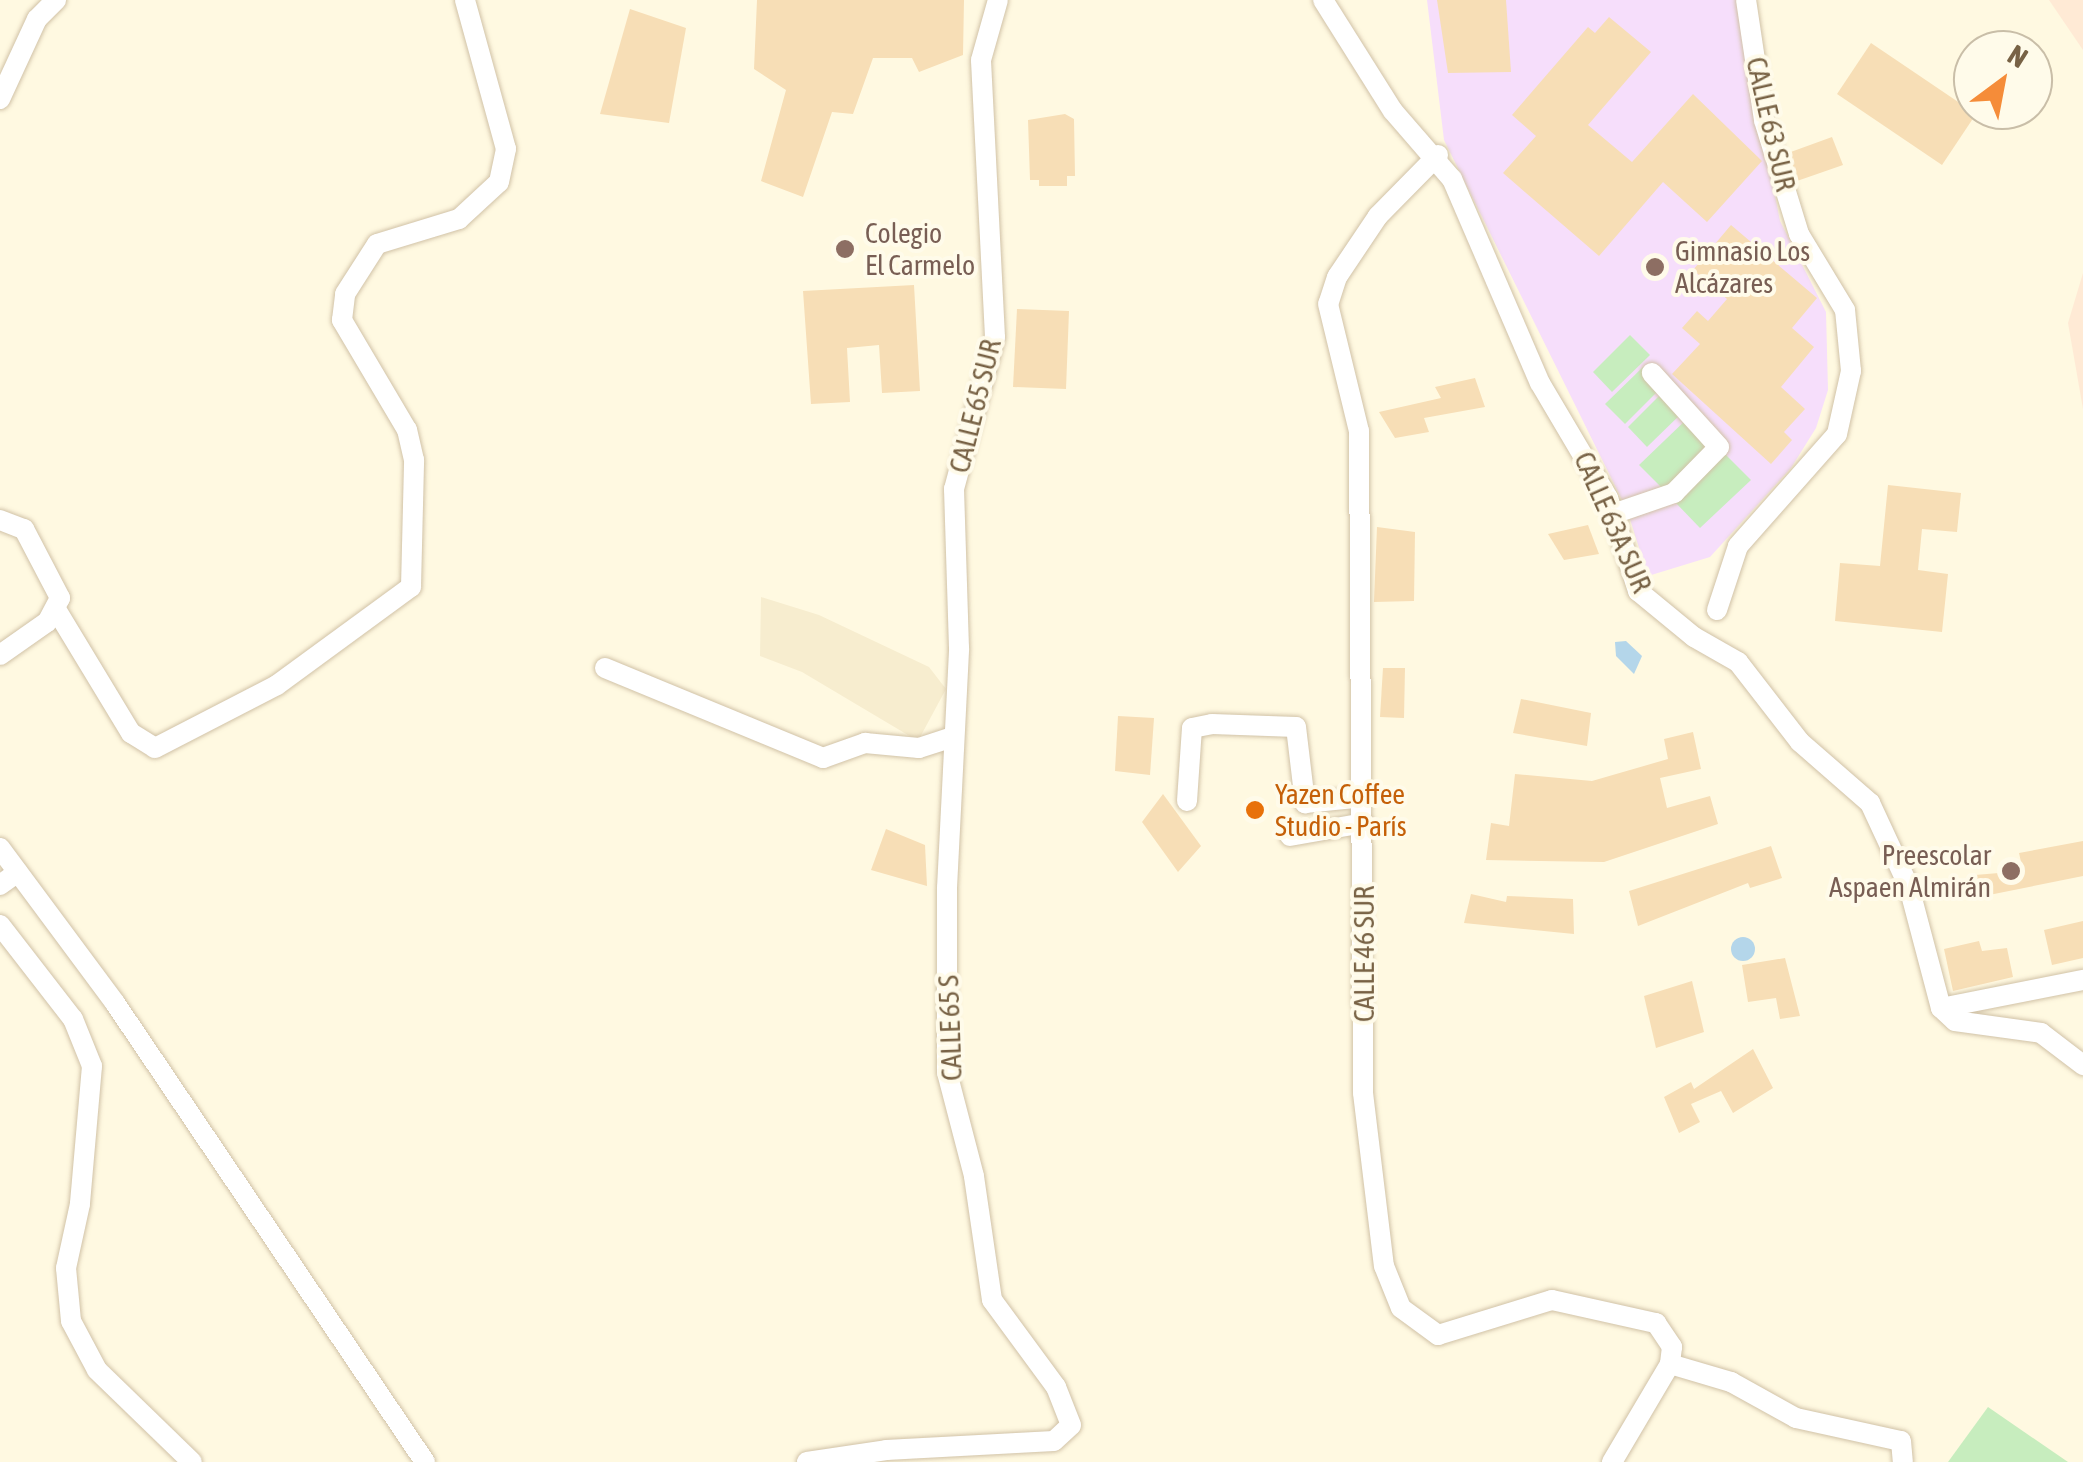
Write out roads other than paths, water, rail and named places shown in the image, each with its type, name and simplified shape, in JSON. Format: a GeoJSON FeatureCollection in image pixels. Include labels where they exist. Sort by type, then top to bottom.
{"type":"FeatureCollection","features":[{"type":"Feature","properties":{"kind":"street"},"geometry":{"type":"LineString","coordinates":[[0,99],[38,18],[56,0]]}},
{"type":"Feature","properties":{"kind":"street"},"geometry":{"type":"LineString","coordinates":[[57,612],[131,733],[156,748],[277,684],[411,587],[414,460],[406,430],[342,320],[345,294],[377,244],[459,219],[499,182],[506,148],[465,0]]}},
{"type":"Feature","properties":{"kind":"street","name":"CALLE 65 SUR"},"geometry":{"type":"LineString","coordinates":[[956,695],[954,489],[995,337],[981,60],[998,0]]}},
{"type":"Feature","properties":{"kind":"street"},"geometry":{"type":"LineString","coordinates":[[1323,0],[1393,110],[1438,156]]}},
{"type":"Feature","properties":{"kind":"street","name":"CALLE 63 SUR"},"geometry":{"type":"LineString","coordinates":[[1717,610],[1738,546],[1837,434],[1851,371],[1845,310],[1799,234],[1764,120],[1746,0]]}},
{"type":"Feature","properties":{"kind":"street","name":"CALLE 63A SUR"},"geometry":{"type":"LineString","coordinates":[[1438,156],[1540,383],[1586,452],[1646,600],[1738,662],[1800,742],[1870,804],[1909,887],[1938,998]]}},
{"type":"Feature","properties":{"kind":"street","name":"CALLE 46 SUR"},"geometry":{"type":"LineString","coordinates":[[1438,156],[1378,216],[1337,277],[1328,304],[1358,430],[1364,797],[1363,1094],[1384,1266],[1401,1308],[1438,1335],[1481,1326],[1527,1302],[1575,1302],[1656,1322],[1671,1355]]}},
{"type":"Feature","properties":{"kind":"street"},"geometry":{"type":"LineString","coordinates":[[1613,514],[1674,493],[1719,447],[1652,373]]}},
{"type":"Feature","properties":{"kind":"street"},"geometry":{"type":"LineString","coordinates":[[0,520],[24,530],[60,598],[57,612],[0,656]]}},
{"type":"Feature","properties":{"kind":"street"},"geometry":{"type":"LineString","coordinates":[[605,668],[823,758],[865,743],[919,748],[953,737]]}},
{"type":"Feature","properties":{"kind":"street","name":"CALLE 65 S"},"geometry":{"type":"LineString","coordinates":[[807,1462],[886,1450],[1054,1442],[1070,1426],[1070,1411],[1028,1344],[992,1300],[974,1176],[948,1072],[956,695]]}},
{"type":"Feature","properties":{"kind":"street"},"geometry":{"type":"LineString","coordinates":[[1187,800],[1192,728],[1212,724],[1296,728],[1305,803],[1364,797]]}},
{"type":"Feature","properties":{"kind":"street"},"geometry":{"type":"LineString","coordinates":[[1290,836],[1364,823]]}},
{"type":"Feature","properties":{"kind":"street"},"geometry":{"type":"LineString","coordinates":[[0,848],[115,1003],[425,1462]]}},
{"type":"Feature","properties":{"kind":"street"},"geometry":{"type":"LineString","coordinates":[[0,885],[18,872]]}},
{"type":"Feature","properties":{"kind":"street"},"geometry":{"type":"LineString","coordinates":[[0,925],[73,1018],[92,1066],[80,1204],[66,1268],[72,1321],[97,1370],[192,1462]]}},
{"type":"Feature","properties":{"kind":"street"},"geometry":{"type":"LineString","coordinates":[[1938,998],[2083,980]]}},
{"type":"Feature","properties":{"kind":"street"},"geometry":{"type":"LineString","coordinates":[[1938,998],[1956,1020],[2041,1034],[2083,1065]]}},
{"type":"Feature","properties":{"kind":"street"},"geometry":{"type":"LineString","coordinates":[[1612,1462],[1671,1355],[1796,1418],[1901,1442],[1903,1462]]}},
{"type":"Feature","properties":{"kind":"water"},"geometry":{"type":"Polygon","coordinates":[[[1626,641],[1642,656],[1634,674],[1616,656],[1615,642],[1626,641]]]}},
{"type":"Feature","properties":{"kind":"water"},"geometry":{"type":"Polygon","coordinates":[[[1743,937],[1755,949],[1743,961],[1731,949],[1743,937]]]}},
{"type":"Feature","properties":{"kind":"place","name":"Colegio El Carmelo"},"geometry":{"type":"Point","coordinates":[845,249]}},
{"type":"Feature","properties":{"kind":"place","name":"Gimnasio Los Alcázares"},"geometry":{"type":"Point","coordinates":[1655,267]}},
{"type":"Feature","properties":{"kind":"place","name":"Yazen Coffee Studio - París"},"geometry":{"type":"Point","coordinates":[1255,810]}},
{"type":"Feature","properties":{"kind":"place","name":"Preescolar Aspaen Almirán"},"geometry":{"type":"Point","coordinates":[2011,871]}}]}
